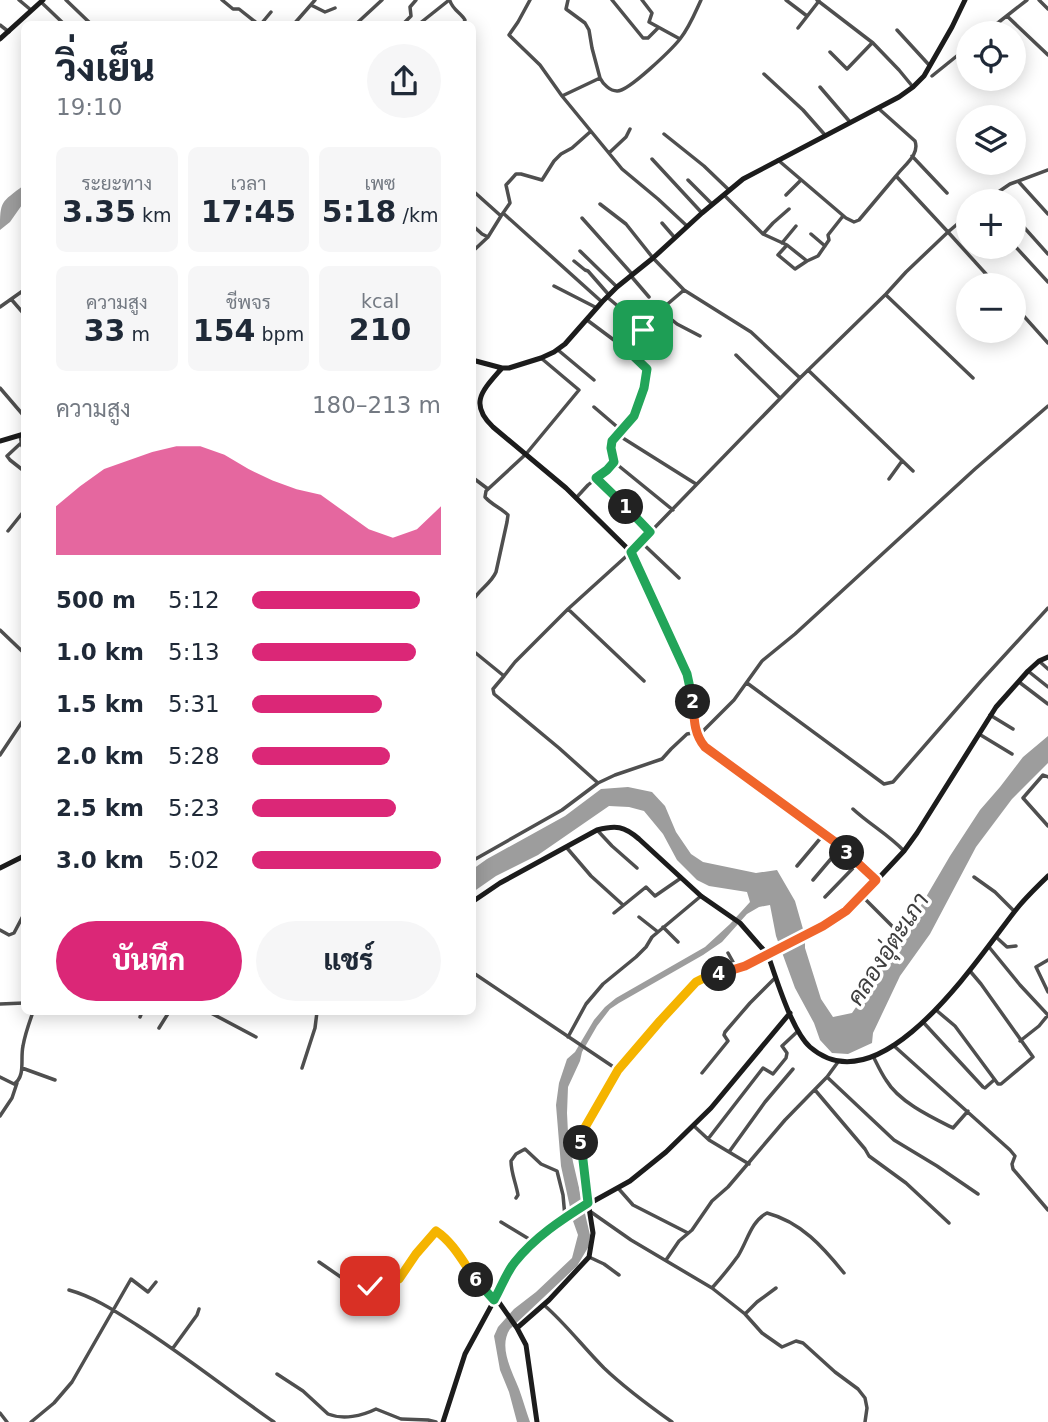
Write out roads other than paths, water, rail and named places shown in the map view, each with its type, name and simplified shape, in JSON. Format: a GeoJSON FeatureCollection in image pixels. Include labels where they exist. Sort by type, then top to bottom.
{"type":"FeatureCollection","features":[{"type":"Feature","properties":{"kind":"street"},"geometry":{"type":"LineString","coordinates":[[19,0],[32,11]]}},
{"type":"Feature","properties":{"kind":"street"},"geometry":{"type":"LineString","coordinates":[[66,0],[88,21]]}},
{"type":"Feature","properties":{"kind":"street"},"geometry":{"type":"LineString","coordinates":[[222,0],[255,21]]}},
{"type":"Feature","properties":{"kind":"street"},"geometry":{"type":"LineString","coordinates":[[297,21],[315,0]]}},
{"type":"Feature","properties":{"kind":"street"},"geometry":{"type":"LineString","coordinates":[[359,21],[382,0]]}},
{"type":"Feature","properties":{"kind":"street"},"geometry":{"type":"LineString","coordinates":[[408,21],[411,16],[410,7],[416,0]]}},
{"type":"Feature","properties":{"kind":"street"},"geometry":{"type":"LineString","coordinates":[[530,0],[509,36],[540,65],[622,169],[687,226]]}},
{"type":"Feature","properties":{"kind":"street"},"geometry":{"type":"LineString","coordinates":[[568,0],[566,9],[585,23],[589,30],[602,83],[612,90],[621,91],[655,64],[680,39],[701,0]]}},
{"type":"Feature","properties":{"kind":"street"},"geometry":{"type":"LineString","coordinates":[[612,0],[645,39],[658,28]]}},
{"type":"Feature","properties":{"kind":"street"},"geometry":{"type":"LineString","coordinates":[[642,0],[652,13],[649,22],[680,39]]}},
{"type":"Feature","properties":{"kind":"street"},"geometry":{"type":"LineString","coordinates":[[786,0],[807,16]]}},
{"type":"Feature","properties":{"kind":"street"},"geometry":{"type":"LineString","coordinates":[[476,361],[502,369],[509,368],[541,358],[558,349],[617,287],[743,179],[913,88],[930,66],[965,0]]}},
{"type":"Feature","properties":{"kind":"street"},"geometry":{"type":"LineString","coordinates":[[1001,21],[1027,0]]}},
{"type":"Feature","properties":{"kind":"street"},"geometry":{"type":"LineString","coordinates":[[1039,0],[1048,9]]}},
{"type":"Feature","properties":{"kind":"street"},"geometry":{"type":"LineString","coordinates":[[0,39],[42,1],[61,21]]}},
{"type":"Feature","properties":{"kind":"street"},"geometry":{"type":"LineString","coordinates":[[423,21],[449,1],[464,21]]}},
{"type":"Feature","properties":{"kind":"street"},"geometry":{"type":"LineString","coordinates":[[798,29],[818,1],[873,43],[913,88]]}},
{"type":"Feature","properties":{"kind":"street"},"geometry":{"type":"LineString","coordinates":[[311,5],[325,12],[335,8]]}},
{"type":"Feature","properties":{"kind":"street"},"geometry":{"type":"LineString","coordinates":[[262,21],[271,12]]}},
{"type":"Feature","properties":{"kind":"street"},"geometry":{"type":"LineString","coordinates":[[1007,16],[1048,55]]}},
{"type":"Feature","properties":{"kind":"street"},"geometry":{"type":"LineString","coordinates":[[0,25],[9,32]]}},
{"type":"Feature","properties":{"kind":"street"},"geometry":{"type":"LineString","coordinates":[[897,30],[930,66]]}},
{"type":"Feature","properties":{"kind":"street"},"geometry":{"type":"LineString","coordinates":[[830,51],[847,69],[873,43]]}},
{"type":"Feature","properties":{"kind":"street"},"geometry":{"type":"LineString","coordinates":[[932,76],[956,57]]}},
{"type":"Feature","properties":{"kind":"street"},"geometry":{"type":"LineString","coordinates":[[764,74],[803,110],[825,135]]}},
{"type":"Feature","properties":{"kind":"street"},"geometry":{"type":"LineString","coordinates":[[562,96],[600,78]]}},
{"type":"Feature","properties":{"kind":"street"},"geometry":{"type":"LineString","coordinates":[[820,87],[850,122]]}},
{"type":"Feature","properties":{"kind":"street"},"geometry":{"type":"LineString","coordinates":[[778,160],[843,216],[854,222],[859,220],[917,147],[915,141],[878,108]]}},
{"type":"Feature","properties":{"kind":"street"},"geometry":{"type":"LineString","coordinates":[[609,153],[626,137],[630,129]]}},
{"type":"Feature","properties":{"kind":"street"},"geometry":{"type":"LineString","coordinates":[[476,248],[488,237],[510,203],[506,185],[516,174],[542,180],[561,154],[572,148],[590,131]]}},
{"type":"Feature","properties":{"kind":"street"},"geometry":{"type":"LineString","coordinates":[[664,134],[729,190]]}},
{"type":"Feature","properties":{"kind":"street"},"geometry":{"type":"LineString","coordinates":[[912,156],[947,193]]}},
{"type":"Feature","properties":{"kind":"street"},"geometry":{"type":"LineString","coordinates":[[652,159],[702,213]]}},
{"type":"Feature","properties":{"kind":"street"},"geometry":{"type":"LineString","coordinates":[[1003,189],[1048,170]]}},
{"type":"Feature","properties":{"kind":"street"},"geometry":{"type":"LineString","coordinates":[[895,176],[985,273]]}},
{"type":"Feature","properties":{"kind":"street"},"geometry":{"type":"LineString","coordinates":[[688,180],[712,204]]}},
{"type":"Feature","properties":{"kind":"street"},"geometry":{"type":"LineString","coordinates":[[786,195],[801,180]]}},
{"type":"Feature","properties":{"kind":"street"},"geometry":{"type":"LineString","coordinates":[[1017,181],[1048,214]]}},
{"type":"Feature","properties":{"kind":"street"},"geometry":{"type":"LineString","coordinates":[[476,193],[670,350]]}},
{"type":"Feature","properties":{"kind":"street"},"geometry":{"type":"LineString","coordinates":[[723,194],[763,234],[784,244],[807,261]]}},
{"type":"Feature","properties":{"kind":"street"},"geometry":{"type":"LineString","coordinates":[[600,204],[626,224],[653,258],[684,290],[751,332],[800,378]]}},
{"type":"Feature","properties":{"kind":"street"},"geometry":{"type":"LineString","coordinates":[[763,234],[789,209]]}},
{"type":"Feature","properties":{"kind":"street"},"geometry":{"type":"LineString","coordinates":[[796,226],[778,255],[795,270],[818,256],[829,240],[828,235],[843,216]]}},
{"type":"Feature","properties":{"kind":"street"},"geometry":{"type":"LineString","coordinates":[[582,218],[649,297]]}},
{"type":"Feature","properties":{"kind":"street"},"geometry":{"type":"LineString","coordinates":[[662,223],[675,238]]}},
{"type":"Feature","properties":{"kind":"street"},"geometry":{"type":"LineString","coordinates":[[598,783],[492,692],[493,689],[515,662],[568,608],[631,552],[780,398],[956,225]]}},
{"type":"Feature","properties":{"kind":"street"},"geometry":{"type":"LineString","coordinates":[[476,229],[488,237]]}},
{"type":"Feature","properties":{"kind":"street"},"geometry":{"type":"LineString","coordinates":[[1026,229],[1048,254]]}},
{"type":"Feature","properties":{"kind":"street"},"geometry":{"type":"LineString","coordinates":[[811,234],[825,246]]}},
{"type":"Feature","properties":{"kind":"street"},"geometry":{"type":"LineString","coordinates":[[580,251],[617,287]]}},
{"type":"Feature","properties":{"kind":"street"},"geometry":{"type":"LineString","coordinates":[[1026,258],[1048,282]]}},
{"type":"Feature","properties":{"kind":"street"},"geometry":{"type":"LineString","coordinates":[[574,261],[588,271],[606,298]]}},
{"type":"Feature","properties":{"kind":"street"},"geometry":{"type":"LineString","coordinates":[[554,286],[597,308]]}},
{"type":"Feature","properties":{"kind":"street"},"geometry":{"type":"LineString","coordinates":[[626,349],[650,319],[684,290]]}},
{"type":"Feature","properties":{"kind":"street"},"geometry":{"type":"LineString","coordinates":[[0,307],[21,292]]}},
{"type":"Feature","properties":{"kind":"street"},"geometry":{"type":"LineString","coordinates":[[886,294],[973,378]]}},
{"type":"Feature","properties":{"kind":"street"},"geometry":{"type":"LineString","coordinates":[[11,299],[21,311]]}},
{"type":"Feature","properties":{"kind":"street"},"geometry":{"type":"LineString","coordinates":[[660,310],[677,324],[700,336]]}},
{"type":"Feature","properties":{"kind":"street"},"geometry":{"type":"LineString","coordinates":[[1026,318],[1048,343]]}},
{"type":"Feature","properties":{"kind":"street"},"geometry":{"type":"LineString","coordinates":[[587,320],[626,349],[647,369],[634,416],[612,441],[611,448],[614,462],[673,510]]}},
{"type":"Feature","properties":{"kind":"street"},"geometry":{"type":"LineString","coordinates":[[558,349],[594,380]]}},
{"type":"Feature","properties":{"kind":"street"},"geometry":{"type":"LineString","coordinates":[[736,355],[780,398]]}},
{"type":"Feature","properties":{"kind":"street"},"geometry":{"type":"LineString","coordinates":[[476,596],[494,578],[508,522],[508,515],[485,497],[488,488],[526,454],[579,390],[541,358]]}},
{"type":"Feature","properties":{"kind":"street"},"geometry":{"type":"LineString","coordinates":[[502,369],[481,396],[479,406],[482,416],[576,498],[631,552],[687,674],[699,740],[841,847],[876,880]]}},
{"type":"Feature","properties":{"kind":"street"},"geometry":{"type":"LineString","coordinates":[[808,370],[913,471]]}},
{"type":"Feature","properties":{"kind":"street"},"geometry":{"type":"LineString","coordinates":[[0,388],[21,412]]}},
{"type":"Feature","properties":{"kind":"street"},"geometry":{"type":"LineString","coordinates":[[476,858],[562,810],[598,783],[663,758],[687,734],[703,731],[734,700],[765,658],[1048,406]]}},
{"type":"Feature","properties":{"kind":"street"},"geometry":{"type":"LineString","coordinates":[[594,407],[620,433],[696,484]]}},
{"type":"Feature","properties":{"kind":"street"},"geometry":{"type":"LineString","coordinates":[[0,441],[21,435]]}},
{"type":"Feature","properties":{"kind":"street"},"geometry":{"type":"LineString","coordinates":[[21,446],[7,456],[21,469]]}},
{"type":"Feature","properties":{"kind":"street"},"geometry":{"type":"LineString","coordinates":[[888,479],[902,461]]}},
{"type":"Feature","properties":{"kind":"street"},"geometry":{"type":"LineString","coordinates":[[576,498],[614,462]]}},
{"type":"Feature","properties":{"kind":"street"},"geometry":{"type":"LineString","coordinates":[[596,478],[650,532]]}},
{"type":"Feature","properties":{"kind":"street"},"geometry":{"type":"LineString","coordinates":[[476,480],[488,488]]}},
{"type":"Feature","properties":{"kind":"street"},"geometry":{"type":"LineString","coordinates":[[625,507],[635,497]]}},
{"type":"Feature","properties":{"kind":"street"},"geometry":{"type":"LineString","coordinates":[[8,531],[21,515]]}},
{"type":"Feature","properties":{"kind":"street"},"geometry":{"type":"LineString","coordinates":[[641,542],[679,578]]}},
{"type":"Feature","properties":{"kind":"street"},"geometry":{"type":"LineString","coordinates":[[568,608],[644,681]]}},
{"type":"Feature","properties":{"kind":"street"},"geometry":{"type":"LineString","coordinates":[[747,683],[884,784],[893,782],[1048,608]]}},
{"type":"Feature","properties":{"kind":"street"},"geometry":{"type":"LineString","coordinates":[[0,630],[21,650]]}},
{"type":"Feature","properties":{"kind":"street"},"geometry":{"type":"LineString","coordinates":[[476,653],[504,676]]}},
{"type":"Feature","properties":{"kind":"street"},"geometry":{"type":"LineString","coordinates":[[517,1328],[544,1305],[589,1257],[593,1233],[580,1136],[618,1070],[696,982],[737,969],[778,950],[846,911],[862,896],[904,850],[928,817],[990,715],[1028,671],[1048,657]]}},
{"type":"Feature","properties":{"kind":"street"},"geometry":{"type":"LineString","coordinates":[[1039,661],[1048,669]]}},
{"type":"Feature","properties":{"kind":"street"},"geometry":{"type":"LineString","coordinates":[[1028,671],[1048,687]]}},
{"type":"Feature","properties":{"kind":"street"},"geometry":{"type":"LineString","coordinates":[[1019,682],[1048,704]]}},
{"type":"Feature","properties":{"kind":"street"},"geometry":{"type":"LineString","coordinates":[[990,715],[1013,729]]}},
{"type":"Feature","properties":{"kind":"street"},"geometry":{"type":"LineString","coordinates":[[0,755],[21,724]]}},
{"type":"Feature","properties":{"kind":"street"},"geometry":{"type":"LineString","coordinates":[[979,734],[1012,754]]}},
{"type":"Feature","properties":{"kind":"street"},"geometry":{"type":"LineString","coordinates":[[1048,777],[1043,775],[1023,798],[1048,826]]}},
{"type":"Feature","properties":{"kind":"street"},"geometry":{"type":"LineString","coordinates":[[853,809],[904,850]]}},
{"type":"Feature","properties":{"kind":"street"},"geometry":{"type":"LineString","coordinates":[[476,899],[500,883],[597,830],[619,827],[629,831],[701,896],[738,920],[768,955],[798,1031],[809,1046],[838,1062],[852,1063],[893,1045],[936,1010],[971,971],[1014,911],[1048,877]]}},
{"type":"Feature","properties":{"kind":"street"},"geometry":{"type":"LineString","coordinates":[[597,830],[637,868]]}},
{"type":"Feature","properties":{"kind":"street"},"geometry":{"type":"LineString","coordinates":[[797,866],[824,834]]}},
{"type":"Feature","properties":{"kind":"street"},"geometry":{"type":"LineString","coordinates":[[813,880],[841,847]]}},
{"type":"Feature","properties":{"kind":"street"},"geometry":{"type":"LineString","coordinates":[[567,848],[591,876],[623,905]]}},
{"type":"Feature","properties":{"kind":"street"},"geometry":{"type":"LineString","coordinates":[[0,868],[21,858]]}},
{"type":"Feature","properties":{"kind":"street"},"geometry":{"type":"LineString","coordinates":[[825,897],[858,863]]}},
{"type":"Feature","properties":{"kind":"street"},"geometry":{"type":"LineString","coordinates":[[974,877],[1014,911]]}},
{"type":"Feature","properties":{"kind":"street"},"geometry":{"type":"LineString","coordinates":[[614,913],[646,887],[655,896],[681,878]]}},
{"type":"Feature","properties":{"kind":"street"},"geometry":{"type":"LineString","coordinates":[[568,1037],[586,1004],[603,984],[636,957],[663,927],[701,896]]}},
{"type":"Feature","properties":{"kind":"street"},"geometry":{"type":"LineString","coordinates":[[862,896],[896,930]]}},
{"type":"Feature","properties":{"kind":"street"},"geometry":{"type":"LineString","coordinates":[[639,917],[658,932]]}},
{"type":"Feature","properties":{"kind":"street"},"geometry":{"type":"LineString","coordinates":[[0,930],[9,935],[14,933],[21,920]]}},
{"type":"Feature","properties":{"kind":"street"},"geometry":{"type":"LineString","coordinates":[[663,927],[678,942]]}},
{"type":"Feature","properties":{"kind":"street"},"geometry":{"type":"LineString","coordinates":[[996,937],[1007,947],[1016,946]]}},
{"type":"Feature","properties":{"kind":"street"},"geometry":{"type":"LineString","coordinates":[[989,947],[1048,1015],[1020,1041]]}},
{"type":"Feature","properties":{"kind":"street"},"geometry":{"type":"LineString","coordinates":[[728,953],[737,969]]}},
{"type":"Feature","properties":{"kind":"street"},"geometry":{"type":"LineString","coordinates":[[1048,960],[1036,967],[1048,992]]}},
{"type":"Feature","properties":{"kind":"street"},"geometry":{"type":"LineString","coordinates":[[936,1010],[955,1026],[998,1084],[1033,1058],[971,971]]}},
{"type":"Feature","properties":{"kind":"street"},"geometry":{"type":"LineString","coordinates":[[476,975],[618,1070]]}},
{"type":"Feature","properties":{"kind":"street"},"geometry":{"type":"LineString","coordinates":[[702,1073],[728,1041],[725,1032],[775,978]]}},
{"type":"Feature","properties":{"kind":"street"},"geometry":{"type":"LineString","coordinates":[[0,1004],[21,1003]]}},
{"type":"Feature","properties":{"kind":"street"},"geometry":{"type":"LineString","coordinates":[[443,1422],[465,1354],[513,1264],[534,1242],[565,1217],[588,1207],[629,1181],[666,1152],[717,1101],[790,1013]]}},
{"type":"Feature","properties":{"kind":"street"},"geometry":{"type":"LineString","coordinates":[[0,1116],[12,1098],[22,1068],[22,1048],[32,1015]]}},
{"type":"Feature","properties":{"kind":"street"},"geometry":{"type":"LineString","coordinates":[[159,1028],[167,1015]]}},
{"type":"Feature","properties":{"kind":"street"},"geometry":{"type":"LineString","coordinates":[[215,1015],[256,1037]]}},
{"type":"Feature","properties":{"kind":"street"},"geometry":{"type":"LineString","coordinates":[[302,1068],[317,1015]]}},
{"type":"Feature","properties":{"kind":"street"},"geometry":{"type":"LineString","coordinates":[[923,1022],[983,1087],[994,1080]]}},
{"type":"Feature","properties":{"kind":"street"},"geometry":{"type":"LineString","coordinates":[[708,1139],[763,1068],[773,1074],[786,1058],[787,1052],[782,1046],[798,1031]]}},
{"type":"Feature","properties":{"kind":"street"},"geometry":{"type":"LineString","coordinates":[[893,1045],[1010,1150],[1015,1156],[1013,1169],[1048,1210]]}},
{"type":"Feature","properties":{"kind":"street"},"geometry":{"type":"LineString","coordinates":[[873,1056],[887,1083],[926,1115],[953,1128],[968,1111]]}},
{"type":"Feature","properties":{"kind":"street"},"geometry":{"type":"LineString","coordinates":[[666,1261],[712,1201],[749,1164],[838,1062]]}},
{"type":"Feature","properties":{"kind":"street"},"geometry":{"type":"LineString","coordinates":[[22,1068],[55,1080]]}},
{"type":"Feature","properties":{"kind":"street"},"geometry":{"type":"LineString","coordinates":[[729,1152],[793,1069]]}},
{"type":"Feature","properties":{"kind":"street"},"geometry":{"type":"LineString","coordinates":[[0,1077],[17,1083]]}},
{"type":"Feature","properties":{"kind":"street"},"geometry":{"type":"LineString","coordinates":[[827,1077],[894,1140],[978,1194]]}},
{"type":"Feature","properties":{"kind":"street"},"geometry":{"type":"LineString","coordinates":[[814,1090],[869,1156],[906,1183],[949,1223]]}},
{"type":"Feature","properties":{"kind":"street"},"geometry":{"type":"LineString","coordinates":[[694,1126],[708,1139],[749,1164]]}},
{"type":"Feature","properties":{"kind":"street"},"geometry":{"type":"LineString","coordinates":[[516,1198],[518,1195],[511,1161],[525,1149],[541,1164],[557,1171],[565,1217]]}},
{"type":"Feature","properties":{"kind":"street"},"geometry":{"type":"LineString","coordinates":[[618,1188],[633,1205],[688,1233]]}},
{"type":"Feature","properties":{"kind":"street"},"geometry":{"type":"LineString","coordinates":[[588,1207],[631,1240],[712,1288],[745,1314],[762,1333],[782,1347],[796,1341],[803,1343],[858,1389],[865,1398],[865,1422]]}},
{"type":"Feature","properties":{"kind":"street"},"geometry":{"type":"LineString","coordinates":[[712,1288],[740,1253],[757,1222],[767,1213],[802,1228],[844,1273]]}},
{"type":"Feature","properties":{"kind":"street"},"geometry":{"type":"LineString","coordinates":[[501,1222],[534,1242]]}},
{"type":"Feature","properties":{"kind":"street"},"geometry":{"type":"LineString","coordinates":[[319,1262],[364,1291],[379,1276],[399,1279],[436,1231],[450,1242],[481,1286],[506,1312],[526,1345],[537,1422]]}},
{"type":"Feature","properties":{"kind":"street"},"geometry":{"type":"LineString","coordinates":[[589,1257],[619,1275]]}},
{"type":"Feature","properties":{"kind":"street"},"geometry":{"type":"LineString","coordinates":[[31,1422],[54,1403],[72,1382],[131,1279],[148,1292],[156,1282]]}},
{"type":"Feature","properties":{"kind":"street"},"geometry":{"type":"LineString","coordinates":[[745,1314],[776,1288]]}},
{"type":"Feature","properties":{"kind":"street"},"geometry":{"type":"LineString","coordinates":[[69,1290],[113,1309],[173,1348],[274,1422]]}},
{"type":"Feature","properties":{"kind":"street"},"geometry":{"type":"LineString","coordinates":[[544,1305],[610,1373],[671,1422]]}},
{"type":"Feature","properties":{"kind":"street"},"geometry":{"type":"LineString","coordinates":[[173,1348],[197,1315],[199,1308]]}},
{"type":"Feature","properties":{"kind":"street"},"geometry":{"type":"LineString","coordinates":[[277,1374],[333,1416],[365,1415],[376,1409],[401,1419],[436,1422]]}},
{"type":"Feature","properties":{"kind":"street"},"geometry":{"type":"LineString","coordinates":[[0,1413],[7,1422]]}},
{"type":"Feature","properties":{"kind":"water label","name":"คลองอุ่ตะเภา"},"geometry":{"type":"Point","coordinates":[888,949]}}]}
